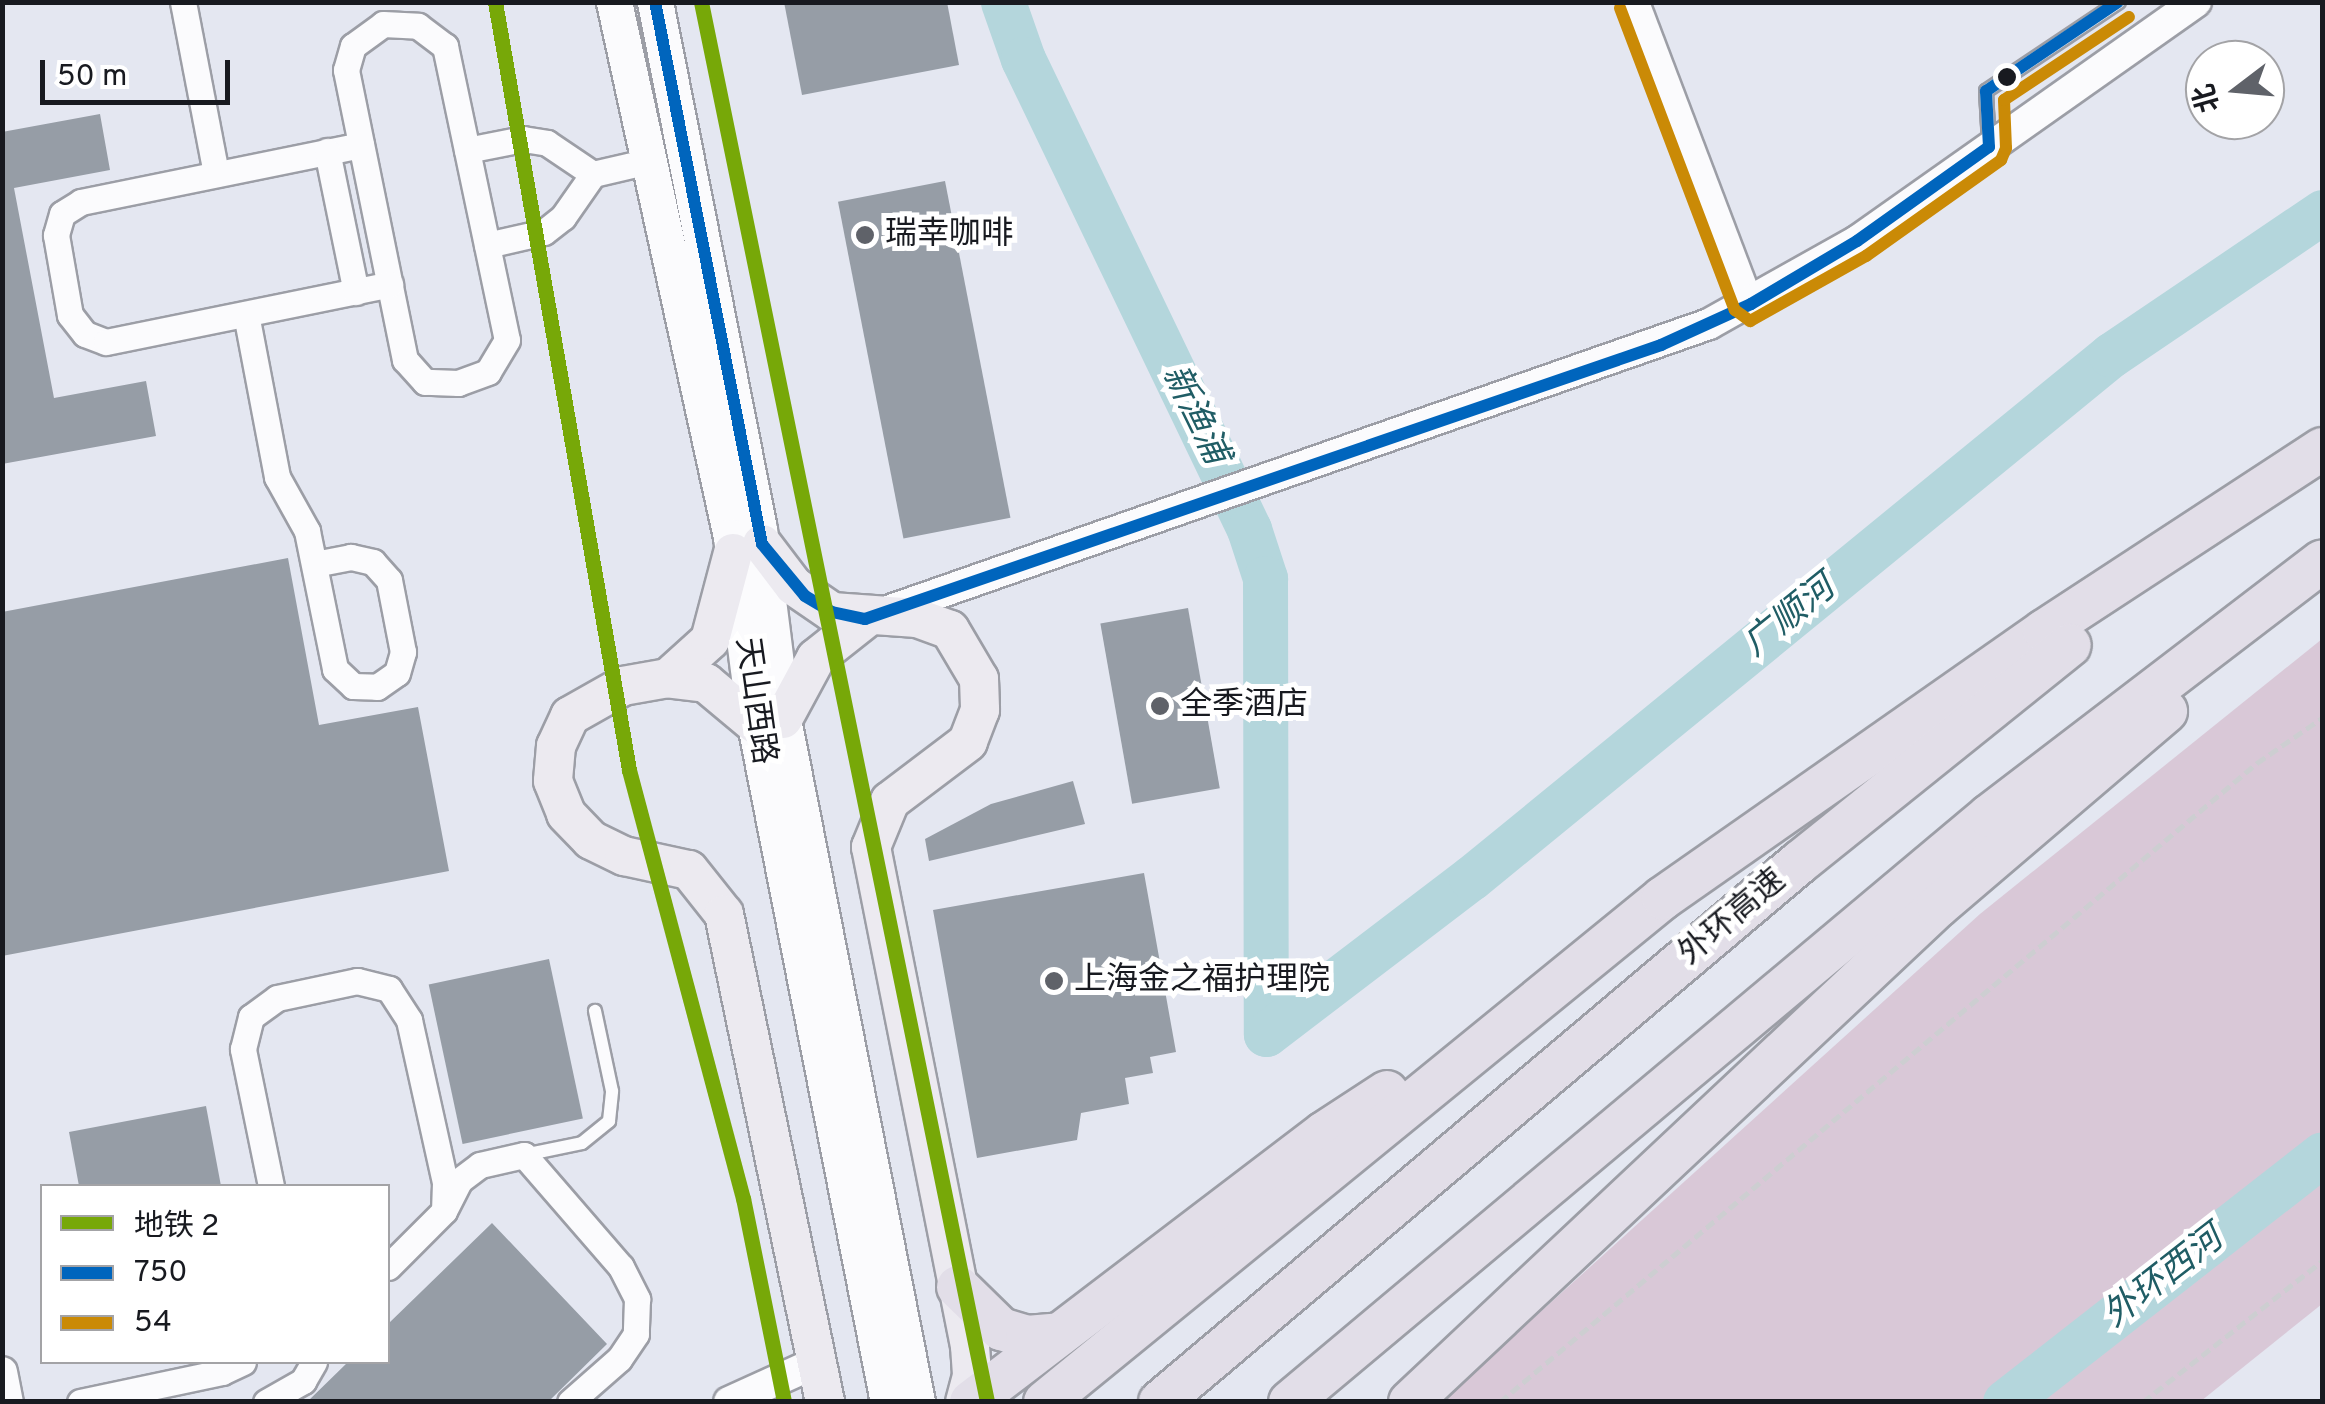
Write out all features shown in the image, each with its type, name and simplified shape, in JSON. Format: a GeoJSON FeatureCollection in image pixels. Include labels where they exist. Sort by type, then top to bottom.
{"type":"FeatureCollection","features":[{"type":"Feature","properties":{"kind":"highway"},"geometry":{"type":"LineString","coordinates":[[1046,1402],[1663,898],[1836,775],[2322,452]]}},
{"type":"Feature","properties":{"kind":"highway","name":"外环高速"},"geometry":{"type":"LineString","coordinates":[[1160,1402],[1929,756],[2322,452]]}},
{"type":"Feature","properties":{"kind":"highway"},"geometry":{"type":"LineString","coordinates":[[1290,1402],[1989,816],[2322,560]]}},
{"type":"Feature","properties":{"kind":"highway"},"geometry":{"type":"LineString","coordinates":[[1410,1402],[1938,906],[2322,577]]}},
{"type":"Feature","properties":{"kind":"highway"},"geometry":{"type":"LineString","coordinates":[[968,1402],[1324,1133],[1505,1025]]}},
{"type":"Feature","properties":{"kind":"highway"},"geometry":{"type":"LineString","coordinates":[[958,1287],[976,1311],[1008,1332],[1060,1334]]}},
{"type":"Feature","properties":{"kind":"main road","name":"天山西路"},"geometry":{"type":"LineString","coordinates":[[614,2],[648,161],[748,548]]}},
{"type":"Feature","properties":{"kind":"main road","name":"天山西路"},"geometry":{"type":"LineString","coordinates":[[656,2],[748,548],[769,721],[888,1402]]}},
{"type":"Feature","properties":{"kind":"main road"},"geometry":{"type":"LineString","coordinates":[[668,678],[710,640],[748,548],[805,596],[832,612],[866,619],[917,618],[950,630],[970,654],[980,685],[979,716],[968,742],[890,801],[871,846],[972,1361],[968,1402]]}},
{"type":"Feature","properties":{"kind":"main road"},"geometry":{"type":"LineString","coordinates":[[825,1402],[724,914],[690,870],[624,856],[591,840],[555,792],[556,746],[574,711],[610,690],[668,678],[716,688],[769,721],[816,658],[866,619]]}},
{"type":"Feature","properties":{"kind":"main road","name":"天山西路"},"geometry":{"type":"LineString","coordinates":[[785,806],[917,1402]]}},
{"type":"Feature","properties":{"kind":"street"},"geometry":{"type":"LineString","coordinates":[[183,2],[216,174]]}},
{"type":"Feature","properties":{"kind":"street"},"geometry":{"type":"LineString","coordinates":[[1636,2],[1750,304]]}},
{"type":"Feature","properties":{"kind":"street"},"geometry":{"type":"LineString","coordinates":[[866,619],[1661,345],[1750,304],[1856,241],[2196,2]]}},
{"type":"Feature","properties":{"kind":"street"},"geometry":{"type":"LineString","coordinates":[[384,24],[418,26],[446,46],[467,150],[506,340],[488,372],[458,383],[425,382],[405,360],[346,70],[352,46],[384,24]]}},
{"type":"Feature","properties":{"kind":"street"},"geometry":{"type":"LineString","coordinates":[[467,150],[523,138],[547,143],[592,174]]}},
{"type":"Feature","properties":{"kind":"street"},"geometry":{"type":"LineString","coordinates":[[361,144],[81,202],[62,214],[56,235],[70,315],[85,334],[106,342],[390,284]]}},
{"type":"Feature","properties":{"kind":"street"},"geometry":{"type":"LineString","coordinates":[[326,152],[356,292]]}},
{"type":"Feature","properties":{"kind":"street"},"geometry":{"type":"LineString","coordinates":[[486,244],[544,232],[563,218],[592,174],[648,161]]}},
{"type":"Feature","properties":{"kind":"street"},"geometry":{"type":"LineString","coordinates":[[246,314],[278,477],[307,531],[335,669],[353,686],[377,687],[397,673],[403,652],[390,580],[373,562],[351,557],[314,564]]}},
{"type":"Feature","properties":{"kind":"street"},"geometry":{"type":"LineString","coordinates":[[271,1184],[243,1049],[251,1017],[276,998],[356,981],[389,989],[410,1020],[445,1183],[444,1211]]}},
{"type":"Feature","properties":{"kind":"street"},"geometry":{"type":"LineString","coordinates":[[390,1265],[444,1211],[460,1180],[480,1165],[524,1156],[621,1267],[637,1299],[636,1334],[620,1359],[570,1402]]}},
{"type":"Feature","properties":{"kind":"street"},"geometry":{"type":"LineString","coordinates":[[728,1402],[817,1362]]}},
{"type":"Feature","properties":{"kind":"street"},"geometry":{"type":"LineString","coordinates":[[80,1402],[222,1372],[238,1364]]}},
{"type":"Feature","properties":{"kind":"street"},"geometry":{"type":"LineString","coordinates":[[266,1402],[304,1381],[313,1364]]}},
{"type":"Feature","properties":{"kind":"street"},"geometry":{"type":"LineString","coordinates":[[2,1372],[8,1402]]}},
{"type":"Feature","properties":{"kind":"lane"},"geometry":{"type":"LineString","coordinates":[[1989,147],[1986,92],[2119,2]]}},
{"type":"Feature","properties":{"kind":"lane"},"geometry":{"type":"LineString","coordinates":[[524,1156],[582,1143],[608,1121],[612,1091],[595,1011]]}},
{"type":"Feature","properties":{"kind":"path"},"geometry":{"type":"LineString","coordinates":[[1500,1402],[2257,764],[2322,718]]}},
{"type":"Feature","properties":{"kind":"path"},"geometry":{"type":"LineString","coordinates":[[2143,1402],[2322,1261]]}},
{"type":"Feature","properties":{"kind":"shaded area"},"geometry":{"type":"Polygon","coordinates":[[[2322,639],[2322,1304],[2201,1401],[1442,1401],[1980,914],[2322,639]]]}},
{"type":"Feature","properties":{"kind":"building"},"geometry":{"type":"Polygon","coordinates":[[[784,2],[947,2],[959,65],[802,95],[784,2]]]}},
{"type":"Feature","properties":{"kind":"building"},"geometry":{"type":"Polygon","coordinates":[[[100,114],[110,170],[14,188],[54,398],[146,381],[156,436],[2,464],[2,132],[100,114]]]}},
{"type":"Feature","properties":{"kind":"building"},"geometry":{"type":"Polygon","coordinates":[[[945,181],[1010,518],[903,538],[838,202],[945,181]]]}},
{"type":"Feature","properties":{"kind":"building"},"geometry":{"type":"Polygon","coordinates":[[[288,558],[319,725],[418,707],[449,871],[2,956],[2,612],[288,558]]]}},
{"type":"Feature","properties":{"kind":"building","name":"全季酒店"},"geometry":{"type":"Polygon","coordinates":[[[1188,608],[1220,788],[1132,804],[1100,623],[1188,608]]]}},
{"type":"Feature","properties":{"kind":"building"},"geometry":{"type":"Polygon","coordinates":[[[1073,781],[1085,824],[929,861],[925,839],[991,804],[1073,781]]]}},
{"type":"Feature","properties":{"kind":"building","name":"上海金之福护理院"},"geometry":{"type":"Polygon","coordinates":[[[1144,873],[1176,1052],[1150,1057],[1153,1073],[1125,1078],[1129,1104],[1081,1113],[1077,1140],[977,1158],[933,910],[1144,873]]]}},
{"type":"Feature","properties":{"kind":"building"},"geometry":{"type":"Polygon","coordinates":[[[549,959],[583,1118],[463,1144],[429,985],[549,959]]]}},
{"type":"Feature","properties":{"kind":"building"},"geometry":{"type":"Polygon","coordinates":[[[206,1106],[221,1184],[79,1184],[69,1132],[206,1106]]]}},
{"type":"Feature","properties":{"kind":"building"},"geometry":{"type":"Polygon","coordinates":[[[492,1223],[607,1344],[548,1402],[307,1402],[346,1364],[390,1364],[390,1322],[492,1223]]]}},
{"type":"Feature","properties":{"kind":"waterway","name":"新渔浦"},"geometry":{"type":"LineString","coordinates":[[1003,2],[1023,59],[1249,529],[1265,578],[1266,1034]]}},
{"type":"Feature","properties":{"kind":"waterway","name":"广顺河"},"geometry":{"type":"LineString","coordinates":[[1266,1034],[1471,878],[2111,355],[2322,212]]}},
{"type":"Feature","properties":{"kind":"waterway","name":"外环西河"},"geometry":{"type":"LineString","coordinates":[[2005,1402],[2322,1154]]}},
{"type":"Feature","properties":{"kind":"metro line","name":"2"},"geometry":{"type":"LineString","coordinates":[[495,2],[629,770],[743,1198],[784,1402]]}},
{"type":"Feature","properties":{"kind":"metro line","name":"2"},"geometry":{"type":"LineString","coordinates":[[701,2],[987,1402]]}},
{"type":"Feature","properties":{"kind":"transit line","name":"750"},"geometry":{"type":"LineString","coordinates":[[655,2],[762,544],[805,596],[832,612],[865,619],[1661,345],[1751,304],[1857,241],[1989,147],[1986,91],[2118,2]]}},
{"type":"Feature","properties":{"kind":"transit line","name":"54"},"geometry":{"type":"LineString","coordinates":[[1620,8],[1735,310],[1750,321],[1866,256],[2001,160],[2006,148],[2004,100],[2129,17]]}},
{"type":"Feature","properties":{"kind":"place","name":"瑞幸咖啡"},"geometry":{"type":"Point","coordinates":[865,235]}},
{"type":"Feature","properties":{"kind":"place","name":"全季酒店"},"geometry":{"type":"Point","coordinates":[1160,706]}},
{"type":"Feature","properties":{"kind":"place","name":"上海金之福护理院"},"geometry":{"type":"Point","coordinates":[1054,981]}}]}
